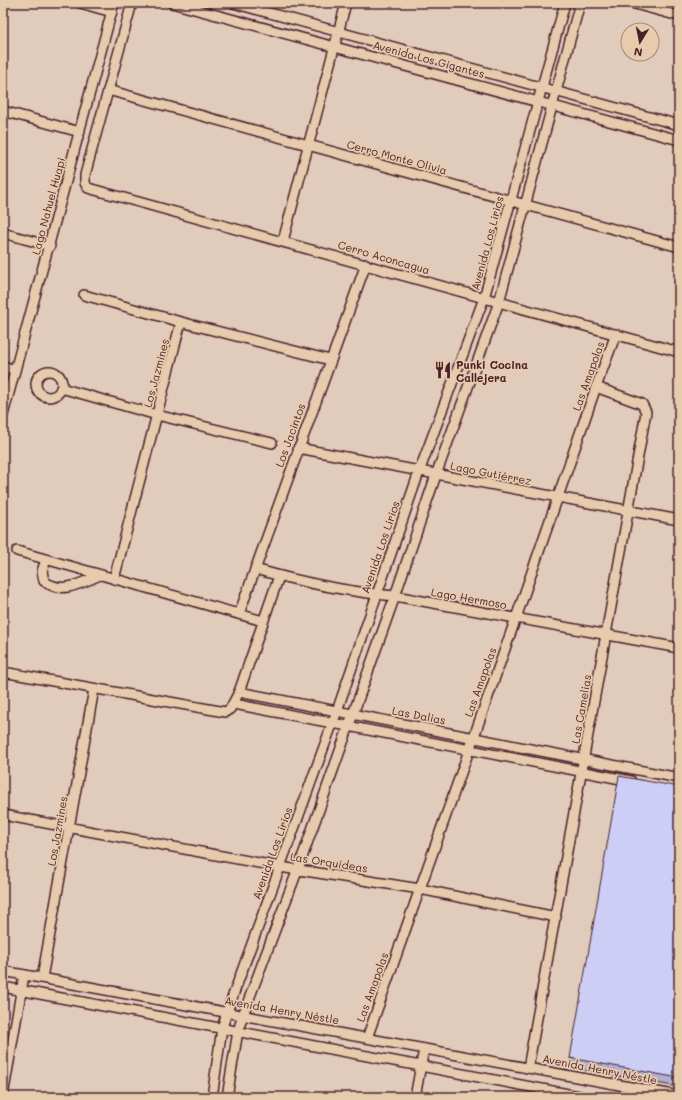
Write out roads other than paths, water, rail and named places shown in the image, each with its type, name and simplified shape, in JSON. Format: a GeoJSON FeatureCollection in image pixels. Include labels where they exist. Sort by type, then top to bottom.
{"type":"FeatureCollection","features":[{"type":"Feature","properties":{"kind":"street"},"geometry":{"type":"LineString","coordinates":[[80,3],[113,8]]}},
{"type":"Feature","properties":{"kind":"street"},"geometry":{"type":"LineString","coordinates":[[108,90],[132,3]]}},
{"type":"Feature","properties":{"kind":"street","name":"Avenida Los Gigantes"},"geometry":{"type":"LineString","coordinates":[[172,3],[679,140]]}},
{"type":"Feature","properties":{"kind":"street","name":"Avenida Los Gigantes"},"geometry":{"type":"LineString","coordinates":[[233,3],[679,125]]}},
{"type":"Feature","properties":{"kind":"street"},"geometry":{"type":"LineString","coordinates":[[283,241],[307,145],[346,3]]}},
{"type":"Feature","properties":{"kind":"street","name":"Avenida Los Lirios"},"geometry":{"type":"LineString","coordinates":[[212,1097],[222,1028],[227,1012],[337,711],[419,472],[484,298],[565,3]]}},
{"type":"Feature","properties":{"kind":"street"},"geometry":{"type":"LineString","coordinates":[[227,1097],[238,1032],[243,1015],[298,869],[395,596],[436,475],[499,302],[551,105],[580,3]]}},
{"type":"Feature","properties":{"kind":"street"},"geometry":{"type":"LineString","coordinates":[[630,3],[679,16]]}},
{"type":"Feature","properties":{"kind":"street","name":"Lago Nahuel Huapi"},"geometry":{"type":"LineString","coordinates":[[3,415],[50,246],[113,8]]}},
{"type":"Feature","properties":{"kind":"street","name":"Cerro Monte Olivia"},"geometry":{"type":"LineString","coordinates":[[108,90],[679,247]]}},
{"type":"Feature","properties":{"kind":"street","name":"Cerro Aconcagua"},"geometry":{"type":"LineString","coordinates":[[108,90],[85,175],[85,183],[88,188],[679,352]]}},
{"type":"Feature","properties":{"kind":"street"},"geometry":{"type":"LineString","coordinates":[[3,111],[80,132]]}},
{"type":"Feature","properties":{"kind":"street"},"geometry":{"type":"LineString","coordinates":[[3,233],[50,246]]}},
{"type":"Feature","properties":{"kind":"street","name":"Los Jacintos"},"geometry":{"type":"LineString","coordinates":[[239,614],[366,264]]}},
{"type":"Feature","properties":{"kind":"street"},"geometry":{"type":"LineString","coordinates":[[84,295],[330,360]]}},
{"type":"Feature","properties":{"kind":"street","name":"Los Jazmines"},"geometry":{"type":"LineString","coordinates":[[114,579],[182,322]]}},
{"type":"Feature","properties":{"kind":"street","name":"Las Amapolas"},"geometry":{"type":"LineString","coordinates":[[367,1038],[616,334]]}},
{"type":"Feature","properties":{"kind":"street"},"geometry":{"type":"LineString","coordinates":[[3,366],[15,370]]}},
{"type":"Feature","properties":{"kind":"street"},"geometry":{"type":"LineString","coordinates":[[61,388],[157,415],[272,443]]}},
{"type":"Feature","properties":{"kind":"street","name":"Las Camelias"},"geometry":{"type":"LineString","coordinates":[[528,1068],[646,412],[642,404],[633,399],[596,388]]}},
{"type":"Feature","properties":{"kind":"street","name":"Lago Gutiérrez"},"geometry":{"type":"LineString","coordinates":[[298,448],[679,520]]}},
{"type":"Feature","properties":{"kind":"street"},"geometry":{"type":"LineString","coordinates":[[17,551],[263,622]]}},
{"type":"Feature","properties":{"kind":"street"},"geometry":{"type":"LineString","coordinates":[[46,560],[42,571],[44,581],[51,587],[62,589],[100,575]]}},
{"type":"Feature","properties":{"kind":"street","name":"Lago Hermoso"},"geometry":{"type":"LineString","coordinates":[[255,569],[279,576],[376,595],[395,596],[679,648]]}},
{"type":"Feature","properties":{"kind":"street"},"geometry":{"type":"LineString","coordinates":[[3,672],[225,712],[228,711],[234,704],[239,692],[279,576]]}},
{"type":"Feature","properties":{"kind":"street","name":"Los Jazmines"},"geometry":{"type":"LineString","coordinates":[[42,978],[94,689]]}},
{"type":"Feature","properties":{"kind":"street","name":"Las Dalias"},"geometry":{"type":"LineString","coordinates":[[239,692],[679,778]]}},
{"type":"Feature","properties":{"kind":"street"},"geometry":{"type":"LineString","coordinates":[[234,704],[642,783]]}},
{"type":"Feature","properties":{"kind":"street","name":"Las Orquídeas"},"geometry":{"type":"LineString","coordinates":[[3,815],[280,867],[420,889],[556,917]]}},
{"type":"Feature","properties":{"kind":"street","name":"Avenida Henry Néstle"},"geometry":{"type":"LineString","coordinates":[[3,971],[675,1096]]}},
{"type":"Feature","properties":{"kind":"street"},"geometry":{"type":"LineString","coordinates":[[3,1096],[24,975]]}},
{"type":"Feature","properties":{"kind":"street"},"geometry":{"type":"LineString","coordinates":[[3,987],[584,1097]]}},
{"type":"Feature","properties":{"kind":"street"},"geometry":{"type":"LineString","coordinates":[[415,1097],[424,1049]]}},
{"type":"Feature","properties":{"kind":"place","name":"Punki Cocina Callejera"},"geometry":{"type":"Point","coordinates":[443,370]}}]}
